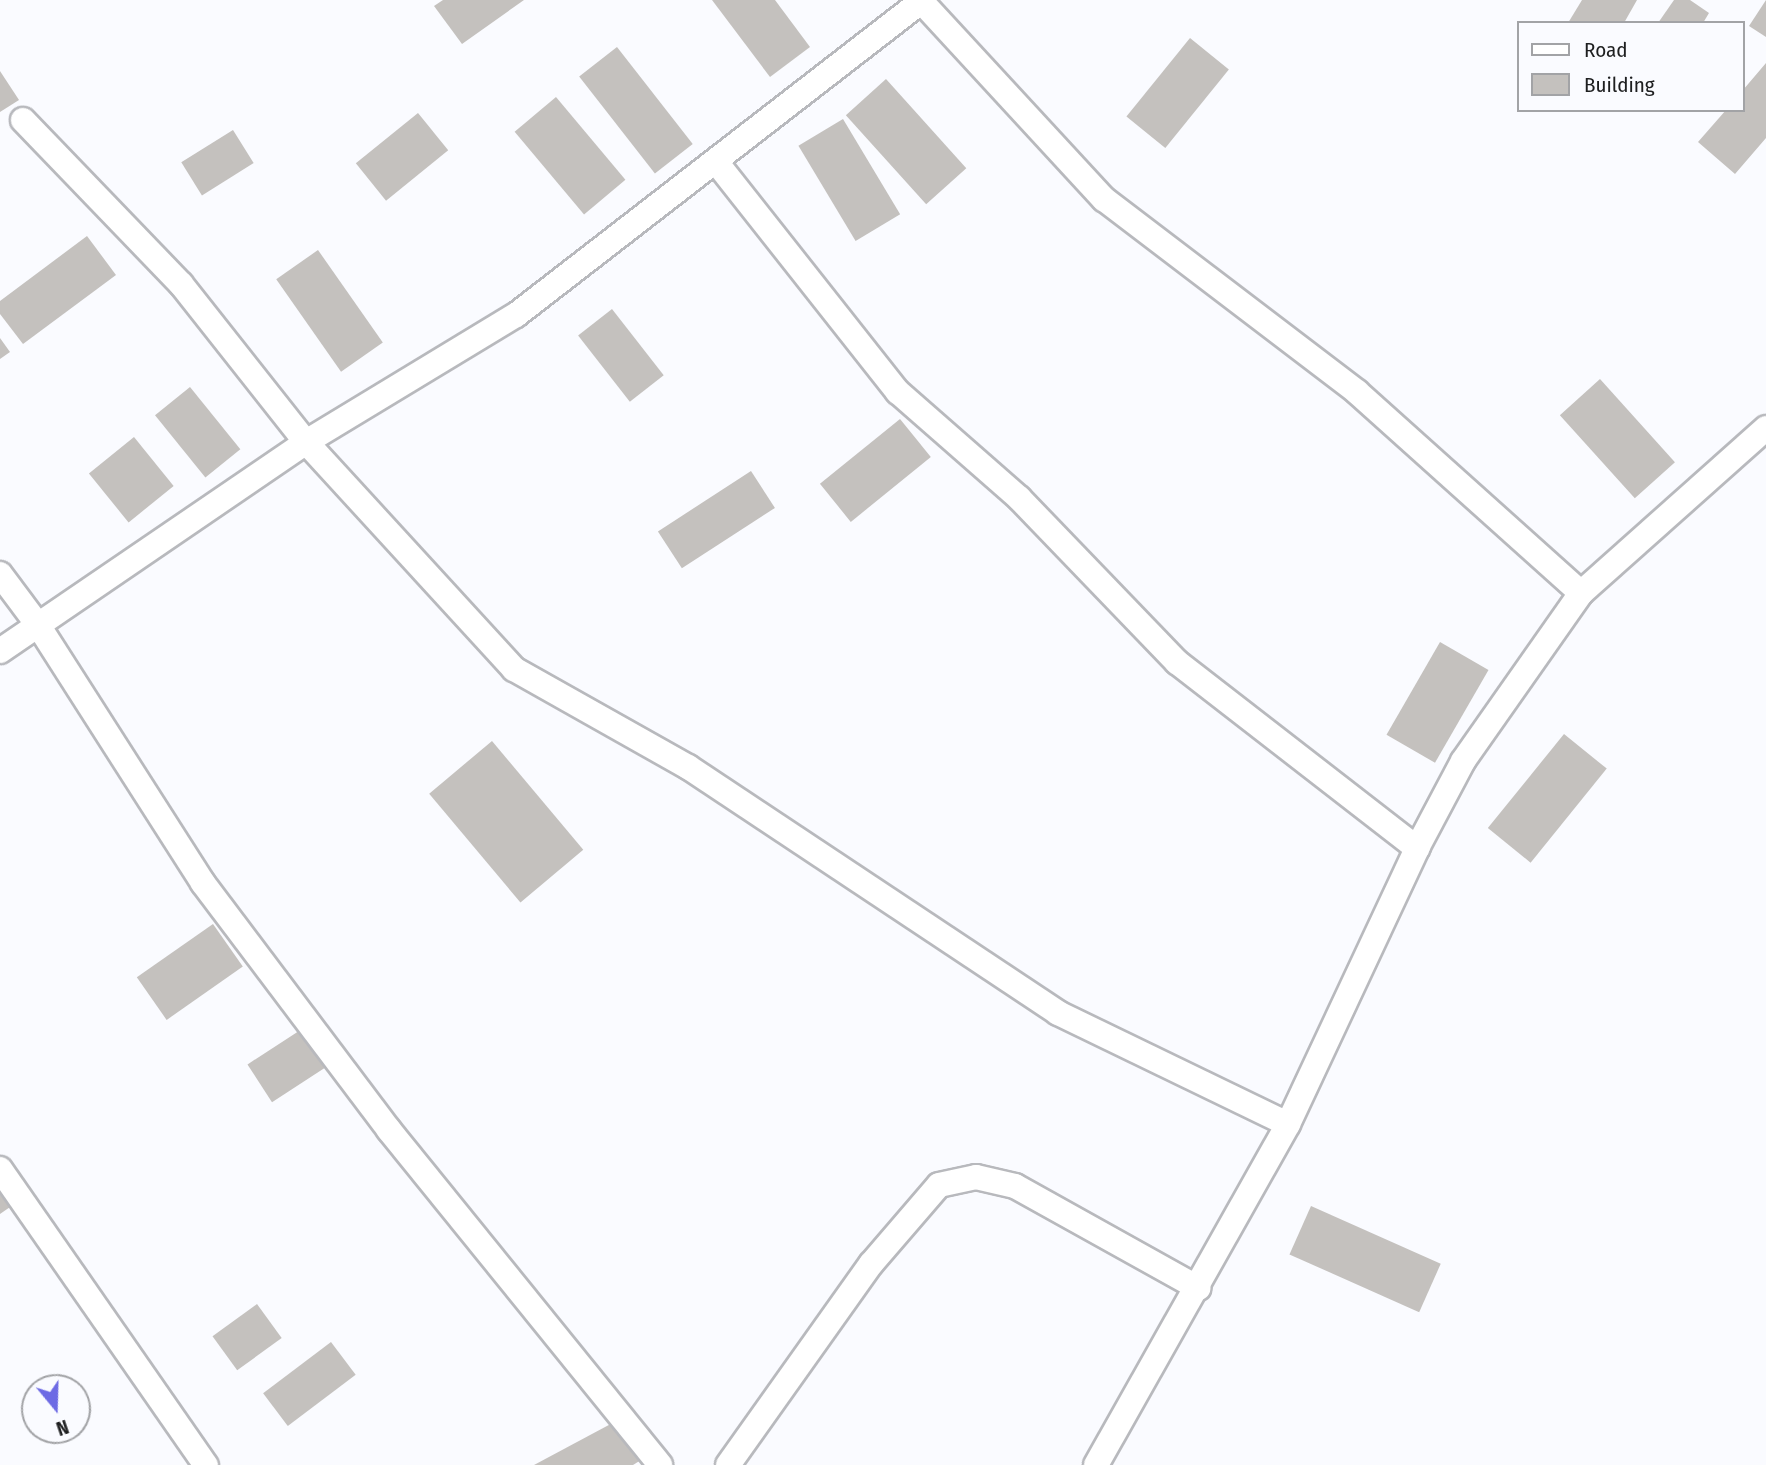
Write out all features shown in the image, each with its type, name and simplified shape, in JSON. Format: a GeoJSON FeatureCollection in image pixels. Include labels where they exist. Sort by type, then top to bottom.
{"type":"FeatureCollection","features":[{"type":"Feature","properties":{"kind":"street"},"geometry":{"type":"LineString","coordinates":[[0,651],[306,442],[516,315],[717,163],[922,0],[1104,199],[1357,392],[1581,593]]}},
{"type":"Feature","properties":{"kind":"street"},"geometry":{"type":"LineString","coordinates":[[23,120],[181,284],[306,442],[514,669],[688,767],[1058,1013],[1288,1124]]}},
{"type":"Feature","properties":{"kind":"street"},"geometry":{"type":"LineString","coordinates":[[717,163],[898,392],[1019,498],[1177,662],[1417,848]]}},
{"type":"Feature","properties":{"kind":"street"},"geometry":{"type":"LineString","coordinates":[[1096,1465],[1288,1124],[1417,848],[1463,761],[1581,593],[1766,428]]}},
{"type":"Feature","properties":{"kind":"street"},"geometry":{"type":"LineString","coordinates":[[0,574],[38,625],[203,883],[389,1130],[660,1465]]}},
{"type":"Feature","properties":{"kind":"street"},"geometry":{"type":"LineString","coordinates":[[0,1169],[206,1465]]}},
{"type":"Feature","properties":{"kind":"street"},"geometry":{"type":"LineString","coordinates":[[727,1465],[871,1264],[939,1185],[976,1177],[1015,1186],[1198,1287]]}},
{"type":"Feature","properties":{"kind":"building"},"geometry":{"type":"Polygon","coordinates":[[[443,0],[524,0],[462,44],[434,6],[443,0]]]}},
{"type":"Feature","properties":{"kind":"building"},"geometry":{"type":"Polygon","coordinates":[[[712,0],[775,0],[810,47],[770,77],[712,0]]]}},
{"type":"Feature","properties":{"kind":"building"},"geometry":{"type":"Polygon","coordinates":[[[1582,0],[1637,0],[1625,21],[1569,21],[1582,0]]]}},
{"type":"Feature","properties":{"kind":"building"},"geometry":{"type":"Polygon","coordinates":[[[1674,0],[1690,0],[1709,13],[1704,21],[1659,21],[1674,0]]]}},
{"type":"Feature","properties":{"kind":"building"},"geometry":{"type":"Polygon","coordinates":[[[1766,0],[1766,37],[1749,26],[1766,0]]]}},
{"type":"Feature","properties":{"kind":"building"},"geometry":{"type":"Polygon","coordinates":[[[1190,38],[1229,69],[1165,148],[1126,116],[1190,38]]]}},
{"type":"Feature","properties":{"kind":"building"},"geometry":{"type":"Polygon","coordinates":[[[617,47],[693,144],[655,173],[579,77],[617,47]]]}},
{"type":"Feature","properties":{"kind":"building"},"geometry":{"type":"Polygon","coordinates":[[[1766,63],[1766,138],[1735,174],[1698,142],[1724,112],[1745,112],[1745,88],[1766,63]]]}},
{"type":"Feature","properties":{"kind":"building"},"geometry":{"type":"Polygon","coordinates":[[[0,71],[19,100],[0,112],[0,71]]]}},
{"type":"Feature","properties":{"kind":"building"},"geometry":{"type":"Polygon","coordinates":[[[886,79],[966,168],[926,204],[846,115],[886,79]]]}},
{"type":"Feature","properties":{"kind":"building"},"geometry":{"type":"Polygon","coordinates":[[[556,97],[625,180],[584,214],[515,132],[556,97]]]}},
{"type":"Feature","properties":{"kind":"building"},"geometry":{"type":"Polygon","coordinates":[[[418,113],[448,150],[386,201],[356,163],[418,113]]]}},
{"type":"Feature","properties":{"kind":"building"},"geometry":{"type":"Polygon","coordinates":[[[843,119],[900,214],[856,241],[798,146],[843,119]]]}},
{"type":"Feature","properties":{"kind":"building"},"geometry":{"type":"Polygon","coordinates":[[[233,130],[254,163],[202,195],[181,162],[233,130]]]}},
{"type":"Feature","properties":{"kind":"building"},"geometry":{"type":"Polygon","coordinates":[[[87,236],[116,275],[23,344],[0,314],[0,301],[87,236]]]}},
{"type":"Feature","properties":{"kind":"building"},"geometry":{"type":"Polygon","coordinates":[[[318,250],[383,343],[341,372],[276,279],[318,250]]]}},
{"type":"Feature","properties":{"kind":"building"},"geometry":{"type":"Polygon","coordinates":[[[612,309],[664,375],[630,402],[578,335],[612,309]]]}},
{"type":"Feature","properties":{"kind":"building"},"geometry":{"type":"Polygon","coordinates":[[[0,338],[10,352],[0,359],[0,338]]]}},
{"type":"Feature","properties":{"kind":"building"},"geometry":{"type":"Polygon","coordinates":[[[1600,379],[1675,462],[1635,498],[1560,415],[1600,379]]]}},
{"type":"Feature","properties":{"kind":"building"},"geometry":{"type":"Polygon","coordinates":[[[190,387],[240,449],[205,477],[155,415],[190,387]]]}},
{"type":"Feature","properties":{"kind":"building"},"geometry":{"type":"Polygon","coordinates":[[[900,419],[931,457],[851,522],[820,484],[900,419]]]}},
{"type":"Feature","properties":{"kind":"building"},"geometry":{"type":"Polygon","coordinates":[[[134,437],[174,486],[129,522],[89,474],[134,437]]]}},
{"type":"Feature","properties":{"kind":"building"},"geometry":{"type":"Polygon","coordinates":[[[751,471],[775,508],[682,568],[658,531],[751,471]]]}},
{"type":"Feature","properties":{"kind":"building"},"geometry":{"type":"Polygon","coordinates":[[[1440,642],[1488,670],[1435,763],[1386,735],[1440,642]]]}},
{"type":"Feature","properties":{"kind":"building"},"geometry":{"type":"Polygon","coordinates":[[[1564,734],[1607,769],[1531,863],[1488,828],[1564,734]]]}},
{"type":"Feature","properties":{"kind":"building"},"geometry":{"type":"Polygon","coordinates":[[[492,741],[583,850],[520,902],[429,794],[492,741]]]}},
{"type":"Feature","properties":{"kind":"building"},"geometry":{"type":"Polygon","coordinates":[[[213,924],[243,967],[167,1020],[137,977],[213,924]]]}},
{"type":"Feature","properties":{"kind":"building"},"geometry":{"type":"Polygon","coordinates":[[[302,1029],[327,1067],[272,1102],[247,1064],[302,1029]]]}},
{"type":"Feature","properties":{"kind":"building"},"geometry":{"type":"Polygon","coordinates":[[[0,1185],[13,1205],[0,1214],[0,1185]]]}},
{"type":"Feature","properties":{"kind":"building"},"geometry":{"type":"Polygon","coordinates":[[[1311,1206],[1441,1264],[1419,1312],[1289,1254],[1311,1206]]]}},
{"type":"Feature","properties":{"kind":"building"},"geometry":{"type":"Polygon","coordinates":[[[257,1304],[282,1338],[237,1370],[213,1336],[257,1304]]]}},
{"type":"Feature","properties":{"kind":"building"},"geometry":{"type":"Polygon","coordinates":[[[331,1342],[356,1375],[288,1426],[263,1393],[331,1342]]]}},
{"type":"Feature","properties":{"kind":"building"},"geometry":{"type":"Polygon","coordinates":[[[620,1419],[641,1460],[633,1465],[534,1465],[620,1419]]]}}]}
